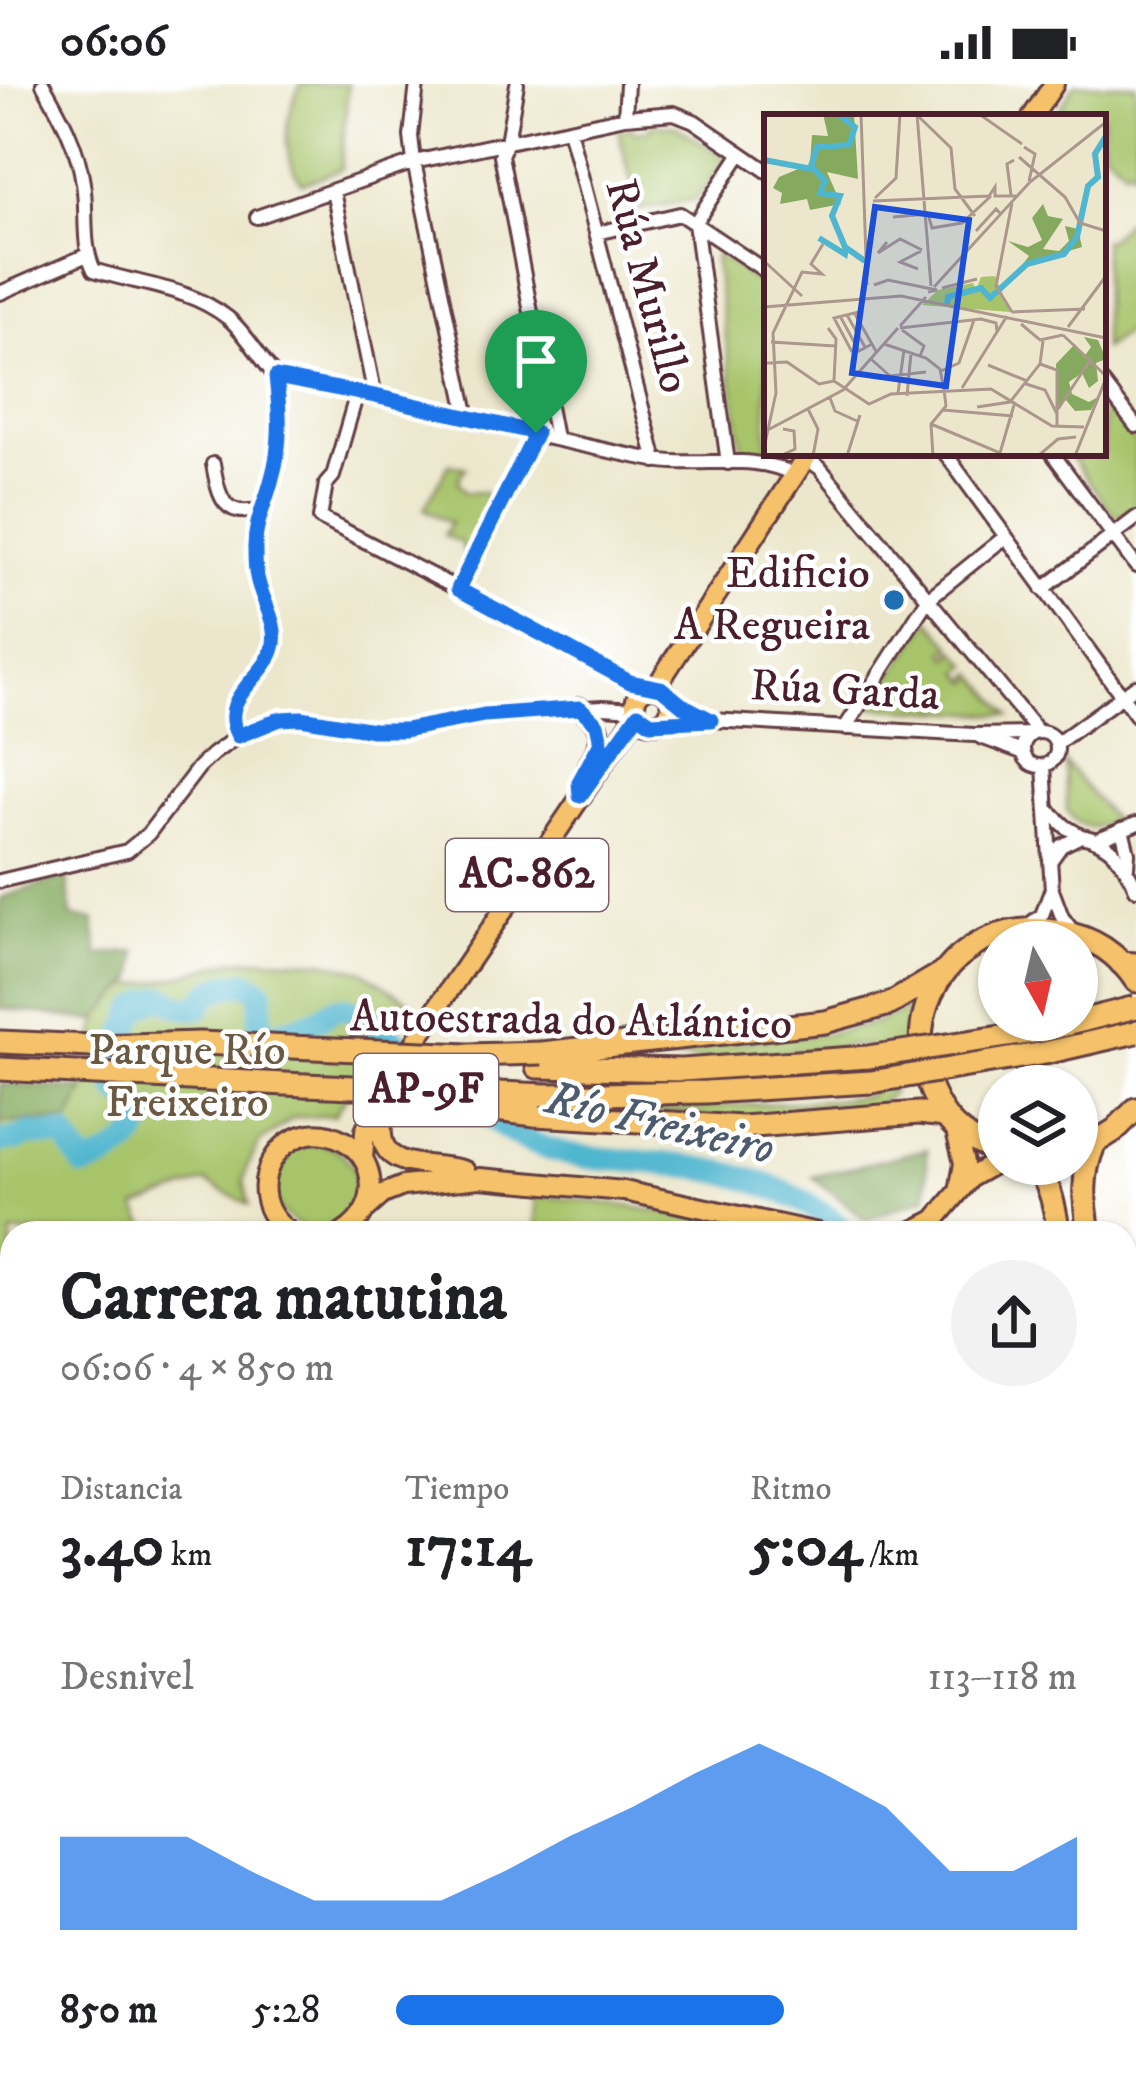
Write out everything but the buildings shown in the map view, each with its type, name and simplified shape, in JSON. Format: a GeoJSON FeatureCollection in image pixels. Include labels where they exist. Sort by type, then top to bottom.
{"type":"FeatureCollection","features":[{"type":"Feature","properties":{"kind":"highway"},"geometry":{"type":"LineString","coordinates":[[978,941],[956,956],[944,972],[924,1014],[922,1036],[932,1090],[950,1121],[978,1144]]}},
{"type":"Feature","properties":{"kind":"highway"},"geometry":{"type":"LineString","coordinates":[[1098,943],[1129,963],[1136,981]]}},
{"type":"Feature","properties":{"kind":"highway"},"geometry":{"type":"LineString","coordinates":[[540,1060],[825,1022],[890,1004],[944,972]]}},
{"type":"Feature","properties":{"kind":"highway","name":"Autoestrada do Atlántico"},"geometry":{"type":"LineString","coordinates":[[0,1042],[540,1060],[682,1070],[868,1057],[1041,1030],[1136,1007]]}},
{"type":"Feature","properties":{"kind":"highway","name":"Autoestrada do Atlántico"},"geometry":{"type":"LineString","coordinates":[[0,1069],[305,1084],[541,1105],[871,1082],[1045,1053],[1136,1032]]}},
{"type":"Feature","properties":{"kind":"highway"},"geometry":{"type":"LineString","coordinates":[[541,1105],[742,1127],[919,1114],[950,1121]]}},
{"type":"Feature","properties":{"kind":"highway"},"geometry":{"type":"LineString","coordinates":[[1098,1141],[1136,1109]]}},
{"type":"Feature","properties":{"kind":"highway"},"geometry":{"type":"LineString","coordinates":[[1048,1185],[1057,1221]]}},
{"type":"Feature","properties":{"kind":"highway"},"geometry":{"type":"LineString","coordinates":[[1083,1185],[1087,1221]]}},
{"type":"Feature","properties":{"kind":"main road"},"geometry":{"type":"LineString","coordinates":[[1034,114],[1054,84]]}},
{"type":"Feature","properties":{"kind":"main road","name":"AC-862"},"geometry":{"type":"LineString","coordinates":[[366,1209],[370,1180],[365,1131],[386,1090],[807,456]]}},
{"type":"Feature","properties":{"kind":"main road"},"geometry":{"type":"LineString","coordinates":[[647,698],[670,712],[667,717],[646,722],[647,698]]}},
{"type":"Feature","properties":{"kind":"main road"},"geometry":{"type":"LineString","coordinates":[[580,708],[594,720],[601,736],[579,782],[580,796]]}},
{"type":"Feature","properties":{"kind":"main road"},"geometry":{"type":"LineString","coordinates":[[386,1090],[381,1129],[395,1157],[414,1166],[455,1168],[481,1178]]}},
{"type":"Feature","properties":{"kind":"main road","name":"AC-862"},"geometry":{"type":"LineString","coordinates":[[267,1221],[265,1176],[281,1148],[295,1138],[327,1134],[358,1120],[386,1090]]}},
{"type":"Feature","properties":{"kind":"main road"},"geometry":{"type":"LineString","coordinates":[[950,1121],[964,1163],[960,1188]]}},
{"type":"Feature","properties":{"kind":"main road"},"geometry":{"type":"LineString","coordinates":[[327,1134],[353,1147],[384,1175],[442,1180]]}},
{"type":"Feature","properties":{"kind":"main road"},"geometry":{"type":"LineString","coordinates":[[933,1221],[978,1172]]}},
{"type":"Feature","properties":{"kind":"main road"},"geometry":{"type":"LineString","coordinates":[[358,1221],[383,1194],[403,1186],[481,1178],[624,1191],[763,1221]]}},
{"type":"Feature","properties":{"kind":"main road"},"geometry":{"type":"LineString","coordinates":[[268,1208],[276,1221]]}},
{"type":"Feature","properties":{"kind":"street"},"geometry":{"type":"LineString","coordinates":[[43,84],[78,154],[87,255],[94,270],[184,292],[229,319],[276,377],[281,425],[273,477],[255,528],[256,576],[272,620],[275,645],[264,666],[242,689],[233,711],[238,736]]}},
{"type":"Feature","properties":{"kind":"street"},"geometry":{"type":"LineString","coordinates":[[417,84],[411,136],[414,162],[468,418]]}},
{"type":"Feature","properties":{"kind":"street"},"geometry":{"type":"LineString","coordinates":[[517,84],[501,155],[555,437]]}},
{"type":"Feature","properties":{"kind":"street"},"geometry":{"type":"LineString","coordinates":[[626,117],[627,84]]}},
{"type":"Feature","properties":{"kind":"street"},"geometry":{"type":"LineString","coordinates":[[257,217],[414,162],[663,113],[683,116],[764,169]]}},
{"type":"Feature","properties":{"kind":"street","name":"Rúa Murillo"},"geometry":{"type":"LineString","coordinates":[[569,129],[656,461]]}},
{"type":"Feature","properties":{"kind":"street"},"geometry":{"type":"LineString","coordinates":[[728,463],[695,223],[741,153]]}},
{"type":"Feature","properties":{"kind":"street"},"geometry":{"type":"LineString","coordinates":[[333,191],[375,396]]}},
{"type":"Feature","properties":{"kind":"street"},"geometry":{"type":"LineString","coordinates":[[597,233],[680,214],[764,270]]}},
{"type":"Feature","properties":{"kind":"street"},"geometry":{"type":"LineString","coordinates":[[0,293],[87,255]]}},
{"type":"Feature","properties":{"kind":"street"},"geometry":{"type":"LineString","coordinates":[[276,377],[656,461],[775,464],[795,475]]}},
{"type":"Feature","properties":{"kind":"street"},"geometry":{"type":"LineString","coordinates":[[1106,387],[1136,426]]}},
{"type":"Feature","properties":{"kind":"street","name":"Rúa Garda"},"geometry":{"type":"LineString","coordinates":[[357,393],[333,476],[326,484],[320,518],[630,682],[647,698],[711,720]]}},
{"type":"Feature","properties":{"kind":"street"},"geometry":{"type":"LineString","coordinates":[[458,589],[536,433]]}},
{"type":"Feature","properties":{"kind":"street"},"geometry":{"type":"LineString","coordinates":[[809,456],[1035,733],[1049,735],[1056,744]]}},
{"type":"Feature","properties":{"kind":"street"},"geometry":{"type":"LineString","coordinates":[[948,456],[1136,716]]}},
{"type":"Feature","properties":{"kind":"street"},"geometry":{"type":"LineString","coordinates":[[1054,456],[1136,566]]}},
{"type":"Feature","properties":{"kind":"street"},"geometry":{"type":"LineString","coordinates":[[213,464],[219,496],[231,509],[245,513],[262,509]]}},
{"type":"Feature","properties":{"kind":"street"},"geometry":{"type":"LineString","coordinates":[[1043,589],[1136,518]]}},
{"type":"Feature","properties":{"kind":"street"},"geometry":{"type":"LineString","coordinates":[[845,728],[928,598],[1005,537]]}},
{"type":"Feature","properties":{"kind":"street"},"geometry":{"type":"LineString","coordinates":[[1035,733],[1024,741],[1022,752],[1028,762],[1044,766],[1053,760],[1056,744],[1136,686]]}},
{"type":"Feature","properties":{"kind":"street"},"geometry":{"type":"LineString","coordinates":[[0,881],[117,855],[136,846],[199,767],[238,736],[280,719],[405,730],[484,715],[647,698]]}},
{"type":"Feature","properties":{"kind":"street","name":"Rúa Garda"},"geometry":{"type":"LineString","coordinates":[[657,723],[711,720],[974,735],[1035,733]]}},
{"type":"Feature","properties":{"kind":"street","name":"Rúa Garda"},"geometry":{"type":"LineString","coordinates":[[974,735],[1022,752]]}},
{"type":"Feature","properties":{"kind":"street"},"geometry":{"type":"LineString","coordinates":[[1044,766],[1052,890],[1065,921]]}},
{"type":"Feature","properties":{"kind":"street"},"geometry":{"type":"LineString","coordinates":[[1047,809],[1081,836],[1099,839],[1136,824]]}},
{"type":"Feature","properties":{"kind":"street"},"geometry":{"type":"LineString","coordinates":[[1047,809],[1061,846]]}},
{"type":"Feature","properties":{"kind":"street"},"geometry":{"type":"LineString","coordinates":[[1121,830],[1128,854],[1126,866]]}},
{"type":"Feature","properties":{"kind":"street"},"geometry":{"type":"LineString","coordinates":[[1050,860],[1061,846],[1081,836]]}},
{"type":"Feature","properties":{"kind":"street"},"geometry":{"type":"LineString","coordinates":[[1099,839],[1126,866],[1136,889]]}},
{"type":"Feature","properties":{"kind":"street"},"geometry":{"type":"LineString","coordinates":[[1035,921],[1052,890]]}},
{"type":"Feature","properties":{"kind":"green space"},"geometry":{"type":"Polygon","coordinates":[[[301,84],[348,84],[341,170],[302,183],[290,160],[287,135],[301,84]]]}},
{"type":"Feature","properties":{"kind":"green space"},"geometry":{"type":"Polygon","coordinates":[[[1075,84],[1136,84],[1136,173],[1106,152],[1106,114],[1059,110],[1075,84]]]}},
{"type":"Feature","properties":{"kind":"green space"},"geometry":{"type":"Polygon","coordinates":[[[651,125],[676,126],[726,158],[697,199],[639,210],[618,131],[651,130],[651,125]]]}},
{"type":"Feature","properties":{"kind":"green space"},"geometry":{"type":"Polygon","coordinates":[[[1136,212],[1136,326],[1106,347],[1106,241],[1136,212]]]}},
{"type":"Feature","properties":{"kind":"green space"},"geometry":{"type":"Polygon","coordinates":[[[714,257],[764,287],[764,456],[743,455],[714,257]]]}},
{"type":"Feature","properties":{"kind":"green space"},"geometry":{"type":"Polygon","coordinates":[[[1106,405],[1136,444],[1136,506],[1114,515],[1070,456],[1106,456],[1106,405]]]}},
{"type":"Feature","properties":{"kind":"green space"},"geometry":{"type":"Polygon","coordinates":[[[449,464],[466,468],[458,483],[466,493],[484,492],[492,504],[465,554],[461,543],[444,535],[450,523],[424,509],[449,464]]]}},
{"type":"Feature","properties":{"kind":"green space"},"geometry":{"type":"Polygon","coordinates":[[[930,620],[952,645],[945,651],[949,658],[954,649],[969,665],[961,672],[970,682],[975,673],[1010,715],[870,707],[930,620]]]}},
{"type":"Feature","properties":{"kind":"green space"},"geometry":{"type":"Polygon","coordinates":[[[1065,763],[1114,821],[1092,828],[1077,823],[1067,811],[1065,763]]]}},
{"type":"Feature","properties":{"kind":"green space"},"geometry":{"type":"Polygon","coordinates":[[[67,876],[71,917],[94,920],[98,955],[137,952],[135,979],[95,1021],[0,1008],[0,898],[67,876]]]}},
{"type":"Feature","properties":{"kind":"green space","name":"Parque Río Freixeiro"},"geometry":{"type":"Polygon","coordinates":[[[235,960],[322,961],[363,971],[410,1002],[334,1115],[293,1118],[260,1142],[244,1181],[249,1205],[205,1182],[136,1207],[144,1221],[0,1221],[0,1089],[85,1088],[98,1024],[114,989],[235,960]]]}},
{"type":"Feature","properties":{"kind":"green space"},"geometry":{"type":"Polygon","coordinates":[[[911,1008],[901,1070],[891,1094],[872,1110],[731,1118],[628,1111],[870,1095],[867,1045],[706,1059],[595,1056],[829,1033],[873,1024],[911,1008]]]}},
{"type":"Feature","properties":{"kind":"green space"},"geometry":{"type":"Polygon","coordinates":[[[0,1084],[84,1089],[70,1121],[0,1122],[0,1084]]]}},
{"type":"Feature","properties":{"kind":"green space"},"geometry":{"type":"Polygon","coordinates":[[[299,1147],[331,1147],[354,1170],[354,1202],[337,1221],[293,1221],[276,1202],[276,1170],[299,1147]]]}},
{"type":"Feature","properties":{"kind":"green space"},"geometry":{"type":"Polygon","coordinates":[[[927,1149],[927,1197],[866,1220],[813,1177],[927,1149]]]}},
{"type":"Feature","properties":{"kind":"green space"},"geometry":{"type":"Polygon","coordinates":[[[535,1196],[704,1221],[536,1221],[535,1196]]]}},
{"type":"Feature","properties":{"kind":"waterway","name":"Río Freixeiro"},"geometry":{"type":"LineString","coordinates":[[0,1141],[28,1134],[65,1136],[84,1166],[113,1154],[141,1125],[140,1113],[117,1090],[115,1080],[118,1053],[136,1010],[164,997],[196,1008],[213,991],[246,982],[262,992],[264,1034],[303,1025],[334,1009],[348,1009],[421,1059],[494,1120],[537,1145],[583,1157],[735,1175],[799,1199],[833,1221]]}},
{"type":"Feature","properties":{"kind":"place","name":"Edificio A Regueira"},"geometry":{"type":"Point","coordinates":[894,600]}},
{"type":"Feature","properties":{"kind":"route"},"geometry":{"type":"LineString","coordinates":[[276,377],[536,433],[458,589],[630,682],[661,688],[711,720],[651,723],[638,714],[580,796],[579,782],[601,736],[594,720],[580,708],[484,715],[405,730],[280,719],[238,736],[233,711],[242,689],[264,666],[275,645],[272,620],[256,576],[255,528],[273,477],[281,425],[276,377]]}}]}
